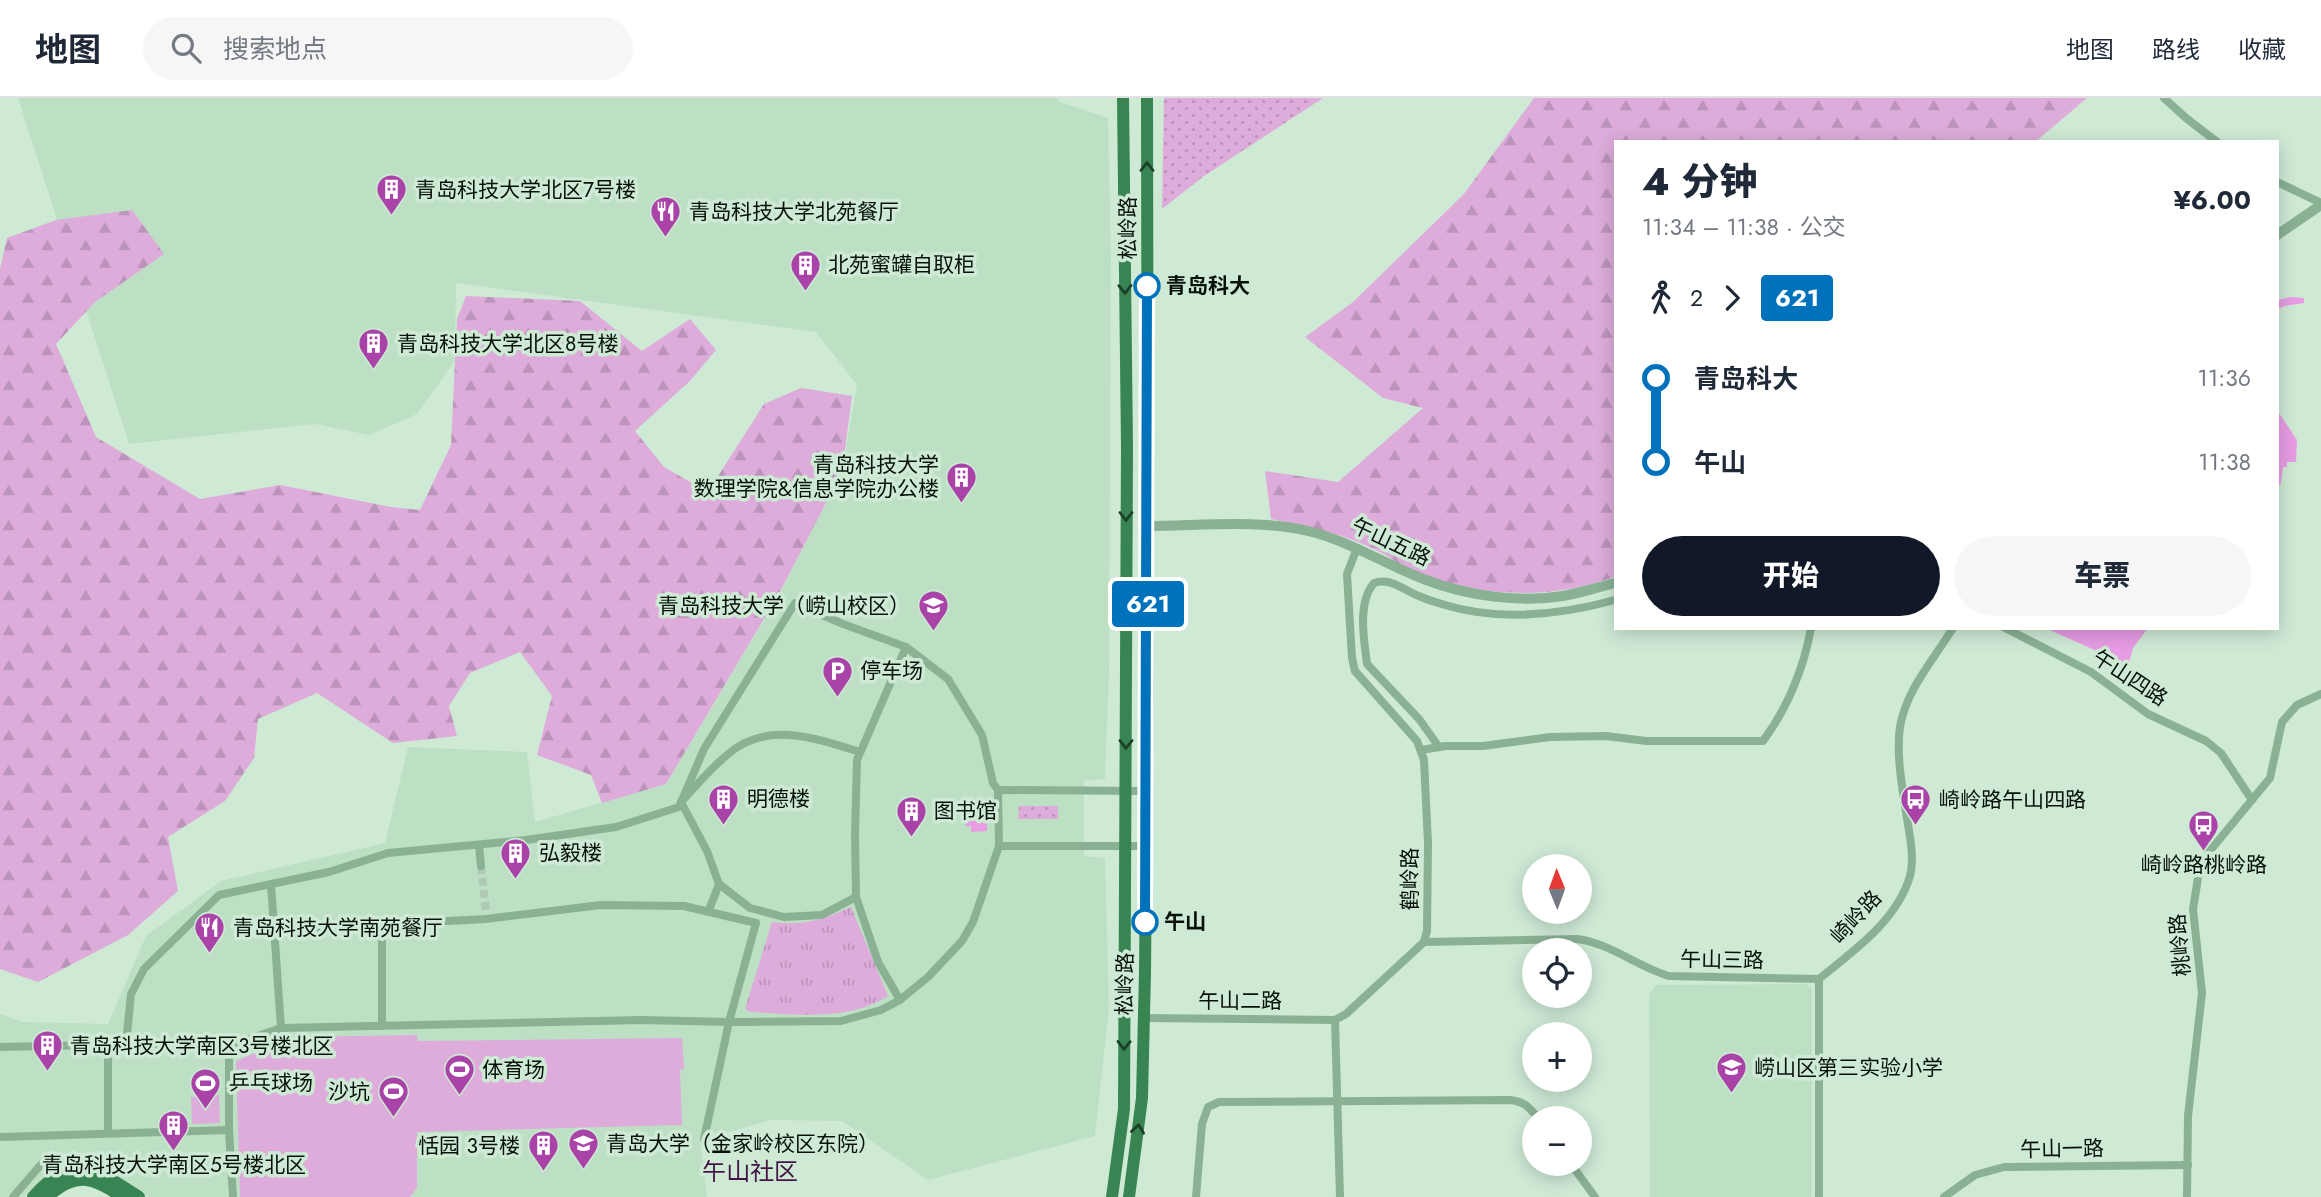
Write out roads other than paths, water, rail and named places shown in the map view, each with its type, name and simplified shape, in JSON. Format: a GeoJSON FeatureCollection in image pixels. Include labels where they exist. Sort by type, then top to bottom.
{"type":"FeatureCollection","features":[{"type":"Feature","properties":{"kind":"main road","name":"松岭路"},"geometry":{"type":"LineString","coordinates":[[1112,1197],[1124,1109],[1127,447],[1123,98]]}},
{"type":"Feature","properties":{"kind":"main road","name":"松岭路"},"geometry":{"type":"LineString","coordinates":[[1129,1197],[1142,1098],[1144,1018],[1148,526],[1147,98]]}},
{"type":"Feature","properties":{"kind":"main road"},"geometry":{"type":"LineString","coordinates":[[33,1197],[54,1177],[70,1170],[87,1169],[96,1171],[139,1197]]}},
{"type":"Feature","properties":{"kind":"main road"},"geometry":{"type":"LineString","coordinates":[[47,1197],[71,1180],[85,1179],[94,1181],[122,1197]]}},
{"type":"Feature","properties":{"kind":"street"},"geometry":{"type":"LineString","coordinates":[[2164,98],[2214,140]]}},
{"type":"Feature","properties":{"kind":"street"},"geometry":{"type":"LineString","coordinates":[[2279,182],[2321,204],[2279,234]]}},
{"type":"Feature","properties":{"kind":"street","name":"午山五路"},"geometry":{"type":"LineString","coordinates":[[1148,526],[1272,526],[1304,530],[1336,538],[1425,580],[1453,589],[1490,595],[1525,598],[1563,596],[1614,583]]}},
{"type":"Feature","properties":{"kind":"street","name":"鹤岭路"},"geometry":{"type":"LineString","coordinates":[[1335,1020],[1424,942],[1427,931],[1428,843],[1424,760],[1418,741],[1355,671],[1348,574],[1357,548]]}},
{"type":"Feature","properties":{"kind":"street"},"geometry":{"type":"LineString","coordinates":[[1439,747],[1419,719],[1367,664],[1364,602],[1374,583],[1387,582],[1450,606],[1495,613],[1550,614],[1614,600]]}},
{"type":"Feature","properties":{"kind":"street"},"geometry":{"type":"LineString","coordinates":[[0,1047],[194,1043],[229,1046],[281,1028],[642,1020],[841,1021],[881,1010],[900,1000],[929,977],[962,941],[973,922],[999,846],[998,790],[993,783],[982,735],[948,679],[906,647],[795,603],[704,749],[679,807],[616,827],[479,845],[388,853],[329,872],[219,895],[144,969],[131,994],[126,1044]]}},
{"type":"Feature","properties":{"kind":"street"},"geometry":{"type":"LineString","coordinates":[[1421,750],[1483,746],[1527,738],[1606,736],[1646,741],[1763,741],[1776,723],[1794,685],[1810,630]]}},
{"type":"Feature","properties":{"kind":"street","name":"崎岭路"},"geometry":{"type":"LineString","coordinates":[[1819,979],[1861,945],[1894,910],[1910,875],[1910,837],[1901,780],[1900,727],[1910,695],[1952,630]]}},
{"type":"Feature","properties":{"kind":"street","name":"午山四路"},"geometry":{"type":"LineString","coordinates":[[2009,630],[2091,672],[2148,714],[2206,741],[2221,753],[2252,800]]}},
{"type":"Feature","properties":{"kind":"street"},"geometry":{"type":"LineString","coordinates":[[900,1000],[878,962],[856,897],[855,834],[857,760],[906,647]]}},
{"type":"Feature","properties":{"kind":"street","name":"桃岭路"},"geometry":{"type":"LineString","coordinates":[[2187,1197],[2189,1116],[2202,993],[2193,909],[2198,878],[2209,852],[2270,778],[2282,722],[2297,705],[2321,694]]}},
{"type":"Feature","properties":{"kind":"street"},"geometry":{"type":"LineString","coordinates":[[681,802],[728,753],[748,742],[777,733],[818,738],[860,752]]}},
{"type":"Feature","properties":{"kind":"street"},"geometry":{"type":"LineString","coordinates":[[998,790],[1146,791]]}},
{"type":"Feature","properties":{"kind":"street"},"geometry":{"type":"LineString","coordinates":[[681,802],[707,851],[719,884],[750,908],[784,917],[822,915],[856,897]]}},
{"type":"Feature","properties":{"kind":"street"},"geometry":{"type":"LineString","coordinates":[[479,845],[481,866]]}},
{"type":"Feature","properties":{"kind":"street"},"geometry":{"type":"LineString","coordinates":[[999,846],[1145,846]]}},
{"type":"Feature","properties":{"kind":"street"},"geometry":{"type":"LineString","coordinates":[[271,884],[281,1028]]}},
{"type":"Feature","properties":{"kind":"street"},"geometry":{"type":"LineString","coordinates":[[709,911],[719,884]]}},
{"type":"Feature","properties":{"kind":"street"},"geometry":{"type":"LineString","coordinates":[[275,930],[382,926],[601,905],[684,905],[756,923],[729,1022],[704,1139]]}},
{"type":"Feature","properties":{"kind":"street"},"geometry":{"type":"LineString","coordinates":[[382,926],[382,1026]]}},
{"type":"Feature","properties":{"kind":"street","name":"午山三路"},"geometry":{"type":"LineString","coordinates":[[1424,942],[1577,939],[1592,941],[1654,972],[1669,976],[1819,979]]}},
{"type":"Feature","properties":{"kind":"street"},"geometry":{"type":"LineString","coordinates":[[1819,979],[1819,1197]]}},
{"type":"Feature","properties":{"kind":"street","name":"午山二路"},"geometry":{"type":"LineString","coordinates":[[1144,1018],[1335,1020]]}},
{"type":"Feature","properties":{"kind":"street"},"geometry":{"type":"LineString","coordinates":[[1335,1020],[1340,1197]]}},
{"type":"Feature","properties":{"kind":"street"},"geometry":{"type":"LineString","coordinates":[[108,1044],[108,1132]]}},
{"type":"Feature","properties":{"kind":"street"},"geometry":{"type":"LineString","coordinates":[[229,1046],[229,1130],[233,1197]]}},
{"type":"Feature","properties":{"kind":"street"},"geometry":{"type":"LineString","coordinates":[[1196,1197],[1202,1124],[1208,1107],[1219,1102],[1509,1100],[1521,1101],[1526,1106]]}},
{"type":"Feature","properties":{"kind":"street"},"geometry":{"type":"LineString","coordinates":[[0,1137],[229,1130]]}},
{"type":"Feature","properties":{"kind":"street"},"geometry":{"type":"LineString","coordinates":[[13,1197],[44,1161]]}},
{"type":"Feature","properties":{"kind":"street","name":"午山一路"},"geometry":{"type":"LineString","coordinates":[[1944,1197],[1975,1175],[2004,1167],[2188,1165]]}},
{"type":"Feature","properties":{"kind":"street"},"geometry":{"type":"LineString","coordinates":[[1580,1176],[1595,1197]]}},
{"type":"Feature","properties":{"kind":"tunnel"},"geometry":{"type":"LineString","coordinates":[[481,866],[486,911]]}},
{"type":"Feature","properties":{"kind":"place","name":"青岛科技大学北区7号楼"},"geometry":{"type":"Point","coordinates":[392,217]}},
{"type":"Feature","properties":{"kind":"place","name":"青岛科技大学北苑餐厅"},"geometry":{"type":"Point","coordinates":[666,239]}},
{"type":"Feature","properties":{"kind":"place","name":"青岛科大"},"geometry":{"type":"Point","coordinates":[1147,286]}},
{"type":"Feature","properties":{"kind":"place","name":"北苑蜜罐自取柜"},"geometry":{"type":"Point","coordinates":[805,292]}},
{"type":"Feature","properties":{"kind":"place","name":"青岛科技大学北区8号楼"},"geometry":{"type":"Point","coordinates":[374,371]}},
{"type":"Feature","properties":{"kind":"place","name":"青岛科技大学 数理学院&信息学院办公楼"},"geometry":{"type":"Point","coordinates":[962,504]}},
{"type":"Feature","properties":{"kind":"place","name":"青岛科技大学（崂山校区）"},"geometry":{"type":"Point","coordinates":[933,633]}},
{"type":"Feature","properties":{"kind":"place","name":"停车场"},"geometry":{"type":"Point","coordinates":[837,698]}},
{"type":"Feature","properties":{"kind":"place","name":"明德楼"},"geometry":{"type":"Point","coordinates":[724,826]}},
{"type":"Feature","properties":{"kind":"place","name":"崎岭路午山四路"},"geometry":{"type":"Point","coordinates":[1916,827]}},
{"type":"Feature","properties":{"kind":"place","name":"图书馆"},"geometry":{"type":"Point","coordinates":[911,838]}},
{"type":"Feature","properties":{"kind":"place","name":"崎岭路桃岭路"},"geometry":{"type":"Point","coordinates":[2204,852]}},
{"type":"Feature","properties":{"kind":"place","name":"弘毅楼"},"geometry":{"type":"Point","coordinates":[516,880]}},
{"type":"Feature","properties":{"kind":"place","name":"午山"},"geometry":{"type":"Point","coordinates":[1145,922]}},
{"type":"Feature","properties":{"kind":"place","name":"青岛科技大学南苑餐厅"},"geometry":{"type":"Point","coordinates":[210,955]}},
{"type":"Feature","properties":{"kind":"place","name":"青岛科技大学南区3号楼北区"},"geometry":{"type":"Point","coordinates":[47,1073]}},
{"type":"Feature","properties":{"kind":"place","name":"崂山区第三实验小学"},"geometry":{"type":"Point","coordinates":[1731,1095]}},
{"type":"Feature","properties":{"kind":"place","name":"体育场"},"geometry":{"type":"Point","coordinates":[459,1097]}},
{"type":"Feature","properties":{"kind":"place","name":"乒乓球场"},"geometry":{"type":"Point","coordinates":[206,1110]}},
{"type":"Feature","properties":{"kind":"place","name":"沙坑"},"geometry":{"type":"Point","coordinates":[393,1119]}},
{"type":"Feature","properties":{"kind":"place","name":"青岛科技大学南区5号楼北区"},"geometry":{"type":"Point","coordinates":[174,1152]}},
{"type":"Feature","properties":{"kind":"place","name":"青岛大学（金家岭校区东院）"},"geometry":{"type":"Point","coordinates":[583,1171]}},
{"type":"Feature","properties":{"kind":"place","name":"恬园 3号楼"},"geometry":{"type":"Point","coordinates":[543,1173]}},
{"type":"Feature","properties":{"kind":"district","name":"午山社区"},"geometry":{"type":"Point","coordinates":[750,1172]}}]}
